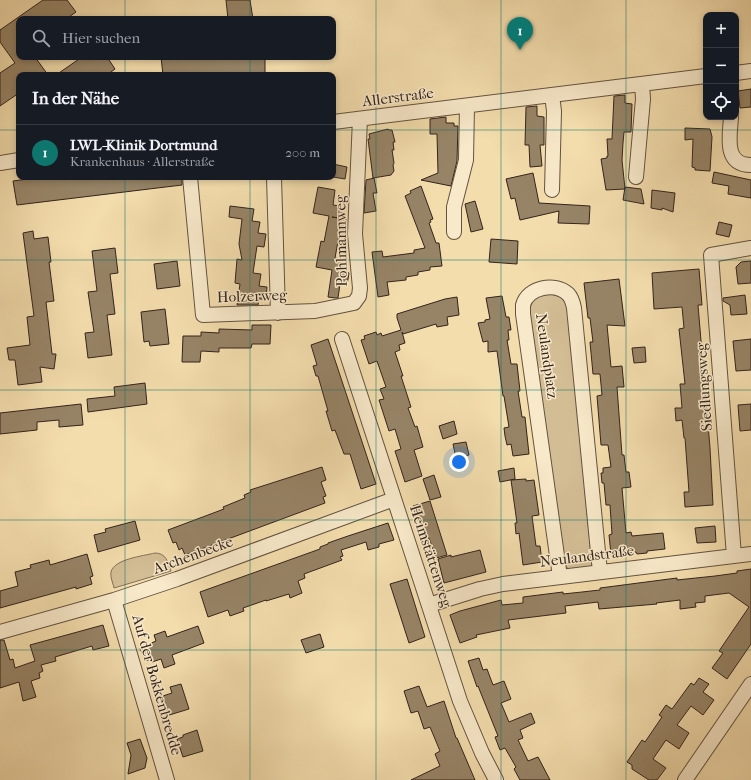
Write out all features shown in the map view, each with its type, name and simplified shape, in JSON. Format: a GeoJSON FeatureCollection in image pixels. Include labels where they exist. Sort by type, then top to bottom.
{"type":"FeatureCollection","features":[{"type":"Feature","properties":{"kind":"street"},"geometry":{"type":"LineString","coordinates":[[739,73],[751,71]]}},
{"type":"Feature","properties":{"kind":"street","name":"Allerstraße"},"geometry":{"type":"LineString","coordinates":[[336,122],[703,76]]}},
{"type":"Feature","properties":{"kind":"street"},"geometry":{"type":"LineString","coordinates":[[636,177],[643,99],[642,84]]}},
{"type":"Feature","properties":{"kind":"street"},"geometry":{"type":"LineString","coordinates":[[552,95],[554,111],[552,190]]}},
{"type":"Feature","properties":{"kind":"street"},"geometry":{"type":"LineString","coordinates":[[454,232],[454,207],[466,160],[467,106]]}},
{"type":"Feature","properties":{"kind":"street","name":"Pohlmannweg"},"geometry":{"type":"LineString","coordinates":[[344,306],[354,303],[359,296],[360,288],[355,234],[360,119]]}},
{"type":"Feature","properties":{"kind":"street"},"geometry":{"type":"LineString","coordinates":[[731,120],[730,153],[736,160],[746,165],[751,165]]}},
{"type":"Feature","properties":{"kind":"street"},"geometry":{"type":"LineString","coordinates":[[0,163],[16,160]]}},
{"type":"Feature","properties":{"kind":"street","name":"Holzerweg"},"geometry":{"type":"LineString","coordinates":[[190,180],[203,315],[315,311],[344,306]]}},
{"type":"Feature","properties":{"kind":"street"},"geometry":{"type":"LineString","coordinates":[[274,180],[278,313]]}},
{"type":"Feature","properties":{"kind":"street","name":"Siedlungsweg"},"geometry":{"type":"LineString","coordinates":[[734,556],[711,255],[751,248]]}},
{"type":"Feature","properties":{"kind":"street","name":"Neulandplatz"},"geometry":{"type":"LineString","coordinates":[[560,577],[523,314],[523,305],[527,298],[533,292],[541,288],[550,287],[560,289],[568,294],[572,300],[574,308],[600,572]]}},
{"type":"Feature","properties":{"kind":"street","name":"Heimstättenweg"},"geometry":{"type":"LineString","coordinates":[[342,339],[460,701],[482,753],[496,780]]}},
{"type":"Feature","properties":{"kind":"street","name":"Archenbecke"},"geometry":{"type":"LineString","coordinates":[[0,632],[114,600],[177,579],[394,499]]}},
{"type":"Feature","properties":{"kind":"street","name":"Neulandstraße"},"geometry":{"type":"LineString","coordinates":[[429,605],[480,589],[503,584],[751,554]]}},
{"type":"Feature","properties":{"kind":"street","name":"Auf der Bokkenbredde"},"geometry":{"type":"LineString","coordinates":[[114,600],[168,780]]}},
{"type":"Feature","properties":{"kind":"street"},"geometry":{"type":"LineString","coordinates":[[685,780],[751,684]]}},
{"type":"Feature","properties":{"kind":"shaded area"},"geometry":{"type":"Polygon","coordinates":[[[544,293],[560,297],[568,305],[592,566],[590,568],[580,570],[569,569],[564,565],[529,307],[535,298],[544,293]]]}},
{"type":"Feature","properties":{"kind":"shaded area"},"geometry":{"type":"Polygon","coordinates":[[[159,553],[164,556],[168,561],[171,571],[114,588],[111,572],[117,564],[123,561],[159,553]]]}},
{"type":"Feature","properties":{"kind":"building"},"geometry":{"type":"Polygon","coordinates":[[[43,0],[67,0],[76,12],[70,16],[20,16],[43,0]]]}},
{"type":"Feature","properties":{"kind":"building"},"geometry":{"type":"Polygon","coordinates":[[[226,0],[250,0],[253,16],[228,16],[226,0]]]}},
{"type":"Feature","properties":{"kind":"building"},"geometry":{"type":"Polygon","coordinates":[[[16,19],[16,60],[37,60],[46,72],[16,72],[16,95],[0,106],[0,73],[15,63],[0,42],[0,30],[16,19]]]}},
{"type":"Feature","properties":{"kind":"building"},"geometry":{"type":"Polygon","coordinates":[[[78,60],[109,60],[115,69],[111,72],[60,72],[78,60]]]}},
{"type":"Feature","properties":{"kind":"building"},"geometry":{"type":"Polygon","coordinates":[[[161,60],[265,60],[265,72],[163,72],[161,60]]]}},
{"type":"Feature","properties":{"kind":"building"},"geometry":{"type":"Polygon","coordinates":[[[751,89],[751,107],[740,108],[739,91],[751,89]]]}},
{"type":"Feature","properties":{"kind":"building"},"geometry":{"type":"Polygon","coordinates":[[[625,95],[625,103],[632,104],[631,132],[624,132],[623,143],[622,160],[625,189],[606,190],[601,159],[607,158],[607,139],[612,139],[614,96],[625,95]]]}},
{"type":"Feature","properties":{"kind":"building"},"geometry":{"type":"Polygon","coordinates":[[[537,106],[537,116],[544,117],[544,145],[540,145],[542,166],[530,167],[529,145],[525,145],[526,107],[537,106]]]}},
{"type":"Feature","properties":{"kind":"building"},"geometry":{"type":"Polygon","coordinates":[[[446,117],[446,123],[454,123],[454,126],[458,126],[457,161],[451,186],[421,180],[438,173],[437,134],[430,134],[430,119],[446,117]]]}},
{"type":"Feature","properties":{"kind":"building"},"geometry":{"type":"Polygon","coordinates":[[[685,128],[710,129],[712,137],[710,171],[695,170],[695,168],[692,167],[693,139],[685,140],[685,128]]]}},
{"type":"Feature","properties":{"kind":"building"},"geometry":{"type":"Polygon","coordinates":[[[388,129],[392,130],[395,142],[393,142],[394,150],[392,150],[394,171],[391,175],[373,178],[368,139],[370,139],[369,134],[388,129]]]}},
{"type":"Feature","properties":{"kind":"building"},"geometry":{"type":"Polygon","coordinates":[[[336,165],[347,167],[345,179],[336,178],[336,165]]]}},
{"type":"Feature","properties":{"kind":"building"},"geometry":{"type":"Polygon","coordinates":[[[714,172],[751,180],[751,198],[728,194],[729,186],[712,183],[714,172]]]}},
{"type":"Feature","properties":{"kind":"building"},"geometry":{"type":"Polygon","coordinates":[[[533,173],[539,203],[590,206],[589,224],[558,223],[559,211],[520,220],[515,198],[511,199],[506,179],[533,173]]]}},
{"type":"Feature","properties":{"kind":"building"},"geometry":{"type":"Polygon","coordinates":[[[374,178],[377,193],[373,193],[376,211],[364,213],[366,180],[374,178]]]}},
{"type":"Feature","properties":{"kind":"building"},"geometry":{"type":"Polygon","coordinates":[[[182,180],[182,185],[17,205],[13,181],[182,180]]]}},
{"type":"Feature","properties":{"kind":"building"},"geometry":{"type":"Polygon","coordinates":[[[421,186],[433,219],[430,220],[431,222],[429,223],[436,243],[439,243],[442,266],[430,267],[430,270],[418,272],[418,275],[406,277],[406,280],[387,282],[389,295],[378,297],[372,252],[382,251],[383,257],[414,253],[414,250],[425,248],[405,196],[411,193],[410,191],[421,186]]]}},
{"type":"Feature","properties":{"kind":"building"},"geometry":{"type":"Polygon","coordinates":[[[318,187],[335,190],[333,205],[340,206],[338,218],[346,219],[344,231],[340,230],[335,258],[343,260],[341,271],[349,273],[347,285],[340,284],[338,298],[328,297],[332,270],[316,267],[321,241],[324,242],[329,216],[313,213],[318,187]]]}},
{"type":"Feature","properties":{"kind":"building"},"geometry":{"type":"Polygon","coordinates":[[[625,187],[641,189],[644,204],[623,200],[625,187]]]}},
{"type":"Feature","properties":{"kind":"building"},"geometry":{"type":"Polygon","coordinates":[[[652,190],[675,193],[673,212],[662,208],[662,210],[651,208],[652,190]]]}},
{"type":"Feature","properties":{"kind":"building"},"geometry":{"type":"Polygon","coordinates":[[[475,201],[483,229],[471,232],[465,204],[475,201]]]}},
{"type":"Feature","properties":{"kind":"building"},"geometry":{"type":"Polygon","coordinates":[[[230,206],[254,209],[252,221],[260,222],[258,233],[266,234],[264,247],[257,246],[253,273],[261,274],[259,286],[267,287],[266,299],[259,299],[258,305],[237,305],[240,284],[235,283],[237,259],[242,260],[239,244],[242,219],[229,217],[230,206]]]}},
{"type":"Feature","properties":{"kind":"building"},"geometry":{"type":"Polygon","coordinates":[[[719,222],[732,225],[729,237],[716,234],[719,222]]]}},
{"type":"Feature","properties":{"kind":"building"},"geometry":{"type":"Polygon","coordinates":[[[33,231],[34,239],[48,237],[51,262],[49,262],[54,301],[46,302],[52,354],[56,354],[54,369],[40,367],[42,382],[18,385],[15,360],[9,360],[7,348],[30,345],[27,317],[34,316],[23,233],[33,231]]]}},
{"type":"Feature","properties":{"kind":"building"},"geometry":{"type":"Polygon","coordinates":[[[491,239],[518,241],[517,264],[489,262],[491,239]]]}},
{"type":"Feature","properties":{"kind":"building"},"geometry":{"type":"Polygon","coordinates":[[[115,248],[118,273],[110,274],[115,314],[107,315],[112,355],[88,358],[85,333],[94,332],[88,292],[97,291],[92,251],[115,248]]]}},
{"type":"Feature","properties":{"kind":"building"},"geometry":{"type":"Polygon","coordinates":[[[177,261],[180,286],[157,289],[154,264],[177,261]]]}},
{"type":"Feature","properties":{"kind":"building"},"geometry":{"type":"Polygon","coordinates":[[[751,261],[751,283],[738,284],[736,267],[741,262],[751,261]]]}},
{"type":"Feature","properties":{"kind":"building"},"geometry":{"type":"Polygon","coordinates":[[[699,269],[702,305],[698,305],[710,448],[713,505],[685,507],[684,492],[689,492],[685,438],[682,420],[676,421],[675,408],[682,408],[680,384],[685,384],[679,329],[684,328],[682,307],[654,309],[652,273],[699,269]]]}},
{"type":"Feature","properties":{"kind":"building"},"geometry":{"type":"Polygon","coordinates":[[[619,279],[625,326],[607,325],[611,367],[622,366],[624,387],[617,387],[622,455],[624,455],[626,472],[629,472],[631,487],[622,488],[626,533],[631,532],[632,536],[663,533],[665,549],[637,554],[636,552],[611,554],[609,535],[612,534],[610,505],[606,505],[604,483],[602,483],[601,473],[603,473],[603,468],[611,467],[608,445],[601,445],[597,396],[602,395],[600,374],[593,374],[590,342],[593,342],[590,318],[588,318],[584,283],[619,279]]]}},
{"type":"Feature","properties":{"kind":"building"},"geometry":{"type":"Polygon","coordinates":[[[745,295],[747,314],[731,315],[730,305],[723,301],[723,298],[745,295]]]}},
{"type":"Feature","properties":{"kind":"building"},"geometry":{"type":"Polygon","coordinates":[[[502,296],[506,317],[509,317],[511,330],[508,330],[509,340],[507,340],[511,364],[517,364],[520,391],[518,391],[522,417],[525,417],[529,454],[513,456],[511,444],[507,445],[505,436],[504,428],[509,427],[497,351],[488,352],[488,341],[483,342],[478,323],[485,322],[485,320],[490,319],[486,298],[502,296]]]}},
{"type":"Feature","properties":{"kind":"building"},"geometry":{"type":"Polygon","coordinates":[[[457,297],[459,315],[447,317],[448,325],[437,327],[436,324],[403,334],[402,332],[405,343],[399,345],[400,350],[395,352],[411,407],[408,408],[415,427],[417,426],[423,447],[414,450],[422,476],[405,482],[395,451],[401,449],[395,429],[389,431],[379,400],[384,399],[380,389],[386,387],[377,361],[369,364],[361,340],[365,339],[364,336],[376,332],[377,335],[381,333],[382,336],[401,330],[397,314],[445,299],[457,297]]]}},
{"type":"Feature","properties":{"kind":"building"},"geometry":{"type":"Polygon","coordinates":[[[165,309],[169,344],[150,346],[149,341],[144,342],[141,312],[165,309]]]}},
{"type":"Feature","properties":{"kind":"building"},"geometry":{"type":"Polygon","coordinates":[[[252,325],[271,325],[270,344],[252,344],[251,348],[219,348],[219,352],[201,351],[200,362],[182,362],[183,336],[201,336],[201,332],[219,333],[219,329],[252,330],[252,325]]]}},
{"type":"Feature","properties":{"kind":"building"},"geometry":{"type":"Polygon","coordinates":[[[328,339],[376,484],[361,489],[350,454],[344,454],[335,430],[332,431],[318,376],[316,376],[313,366],[317,365],[311,345],[328,339]]]}},
{"type":"Feature","properties":{"kind":"building"},"geometry":{"type":"Polygon","coordinates":[[[751,339],[751,370],[736,371],[733,341],[751,339]]]}},
{"type":"Feature","properties":{"kind":"building"},"geometry":{"type":"Polygon","coordinates":[[[645,347],[646,362],[634,363],[632,348],[645,347]]]}},
{"type":"Feature","properties":{"kind":"building"},"geometry":{"type":"Polygon","coordinates":[[[145,383],[147,404],[88,412],[87,399],[115,396],[114,387],[145,383]]]}},
{"type":"Feature","properties":{"kind":"building"},"geometry":{"type":"Polygon","coordinates":[[[81,404],[83,425],[59,427],[59,420],[37,422],[37,430],[0,434],[0,413],[81,404]]]}},
{"type":"Feature","properties":{"kind":"building"},"geometry":{"type":"Polygon","coordinates":[[[751,404],[751,430],[740,431],[738,405],[751,404]]]}},
{"type":"Feature","properties":{"kind":"building"},"geometry":{"type":"Polygon","coordinates":[[[454,421],[457,434],[443,439],[439,426],[454,421]]]}},
{"type":"Feature","properties":{"kind":"building"},"geometry":{"type":"Polygon","coordinates":[[[466,442],[469,455],[456,458],[453,444],[466,442]]]}},
{"type":"Feature","properties":{"kind":"building"},"geometry":{"type":"Polygon","coordinates":[[[322,467],[326,480],[321,482],[326,496],[323,497],[325,503],[185,555],[182,548],[179,550],[176,542],[173,543],[168,530],[224,509],[223,507],[245,498],[244,495],[251,492],[250,490],[322,467]]]}},
{"type":"Feature","properties":{"kind":"building"},"geometry":{"type":"Polygon","coordinates":[[[514,468],[515,479],[500,482],[498,471],[514,468]]]}},
{"type":"Feature","properties":{"kind":"building"},"geometry":{"type":"Polygon","coordinates":[[[434,475],[441,497],[430,500],[423,479],[434,475]]]}},
{"type":"Feature","properties":{"kind":"building"},"geometry":{"type":"Polygon","coordinates":[[[526,479],[526,481],[534,480],[539,515],[532,516],[536,546],[540,546],[542,562],[523,565],[519,533],[516,534],[515,523],[517,523],[511,480],[526,479]]]}},
{"type":"Feature","properties":{"kind":"building"},"geometry":{"type":"Polygon","coordinates":[[[430,501],[447,555],[436,558],[429,538],[425,540],[413,506],[430,501]]]}},
{"type":"Feature","properties":{"kind":"building"},"geometry":{"type":"Polygon","coordinates":[[[135,521],[140,540],[98,552],[94,535],[106,532],[105,529],[135,521]]]}},
{"type":"Feature","properties":{"kind":"building"},"geometry":{"type":"Polygon","coordinates":[[[388,523],[394,540],[379,544],[379,547],[368,550],[366,542],[341,550],[343,556],[340,557],[342,560],[304,574],[305,578],[298,581],[302,593],[290,598],[289,594],[266,600],[243,608],[244,611],[230,616],[228,610],[208,617],[200,592],[320,549],[320,547],[328,543],[388,523]]]}},
{"type":"Feature","properties":{"kind":"building"},"geometry":{"type":"Polygon","coordinates":[[[715,526],[716,542],[697,543],[695,528],[715,526]]]}},
{"type":"Feature","properties":{"kind":"building"},"geometry":{"type":"Polygon","coordinates":[[[480,550],[486,572],[444,583],[438,559],[480,550]]]}},
{"type":"Feature","properties":{"kind":"building"},"geometry":{"type":"Polygon","coordinates":[[[87,554],[93,576],[90,577],[92,584],[0,608],[0,591],[18,586],[15,572],[31,568],[30,565],[49,560],[50,565],[87,554]]]}},
{"type":"Feature","properties":{"kind":"building"},"geometry":{"type":"Polygon","coordinates":[[[751,569],[751,644],[727,679],[712,668],[723,653],[719,651],[749,607],[729,593],[705,596],[705,602],[695,603],[696,607],[680,609],[680,600],[656,603],[657,604],[599,609],[598,602],[565,606],[566,613],[508,620],[510,628],[476,635],[477,637],[460,643],[450,615],[501,600],[502,605],[523,603],[523,597],[563,592],[563,594],[600,590],[600,588],[677,578],[677,580],[715,576],[737,573],[737,571],[751,569]]]}},
{"type":"Feature","properties":{"kind":"building"},"geometry":{"type":"Polygon","coordinates":[[[407,579],[425,637],[409,643],[390,584],[407,579]]]}},
{"type":"Feature","properties":{"kind":"building"},"geometry":{"type":"Polygon","coordinates":[[[103,625],[109,646],[93,650],[92,646],[55,657],[56,661],[41,665],[43,671],[39,673],[40,678],[31,681],[36,697],[23,701],[19,682],[0,688],[0,640],[4,640],[10,660],[13,659],[15,668],[35,661],[30,645],[103,625]]]}},
{"type":"Feature","properties":{"kind":"building"},"geometry":{"type":"Polygon","coordinates":[[[198,626],[204,643],[172,655],[175,664],[164,668],[161,659],[152,662],[151,659],[145,661],[140,648],[156,641],[154,635],[165,631],[167,637],[198,626]]]}},
{"type":"Feature","properties":{"kind":"building"},"geometry":{"type":"Polygon","coordinates":[[[320,634],[324,647],[306,653],[301,640],[320,634]]]}},
{"type":"Feature","properties":{"kind":"building"},"geometry":{"type":"Polygon","coordinates":[[[479,658],[483,670],[487,669],[493,685],[504,681],[511,699],[501,703],[509,722],[531,713],[535,723],[520,730],[523,738],[518,740],[528,761],[538,757],[550,780],[520,780],[514,769],[516,767],[505,748],[500,750],[495,737],[498,736],[478,686],[477,687],[468,661],[479,658]]]}},
{"type":"Feature","properties":{"kind":"building"},"geometry":{"type":"Polygon","coordinates":[[[699,678],[709,684],[703,692],[714,700],[703,715],[691,706],[677,725],[689,733],[679,749],[666,740],[653,759],[666,768],[657,780],[649,780],[632,769],[632,765],[627,762],[642,740],[645,742],[662,717],[659,715],[666,705],[672,709],[691,683],[694,685],[699,678]]]}},
{"type":"Feature","properties":{"kind":"building"},"geometry":{"type":"Polygon","coordinates":[[[181,684],[189,709],[166,716],[160,697],[172,693],[170,687],[181,684]]]}},
{"type":"Feature","properties":{"kind":"building"},"geometry":{"type":"Polygon","coordinates":[[[419,686],[427,707],[444,701],[456,738],[475,780],[411,780],[440,766],[435,754],[440,751],[430,727],[424,729],[418,711],[411,713],[404,691],[419,686]]]}},
{"type":"Feature","properties":{"kind":"building"},"geometry":{"type":"Polygon","coordinates":[[[197,730],[203,751],[183,757],[177,739],[197,730]]]}},
{"type":"Feature","properties":{"kind":"building"},"geometry":{"type":"Polygon","coordinates":[[[140,739],[147,758],[145,768],[128,774],[131,755],[127,743],[140,739]]]}},
{"type":"Feature","properties":{"kind":"place","name":"LWL-Klinik Dortmund"},"geometry":{"type":"Point","coordinates":[520,50]}}]}
